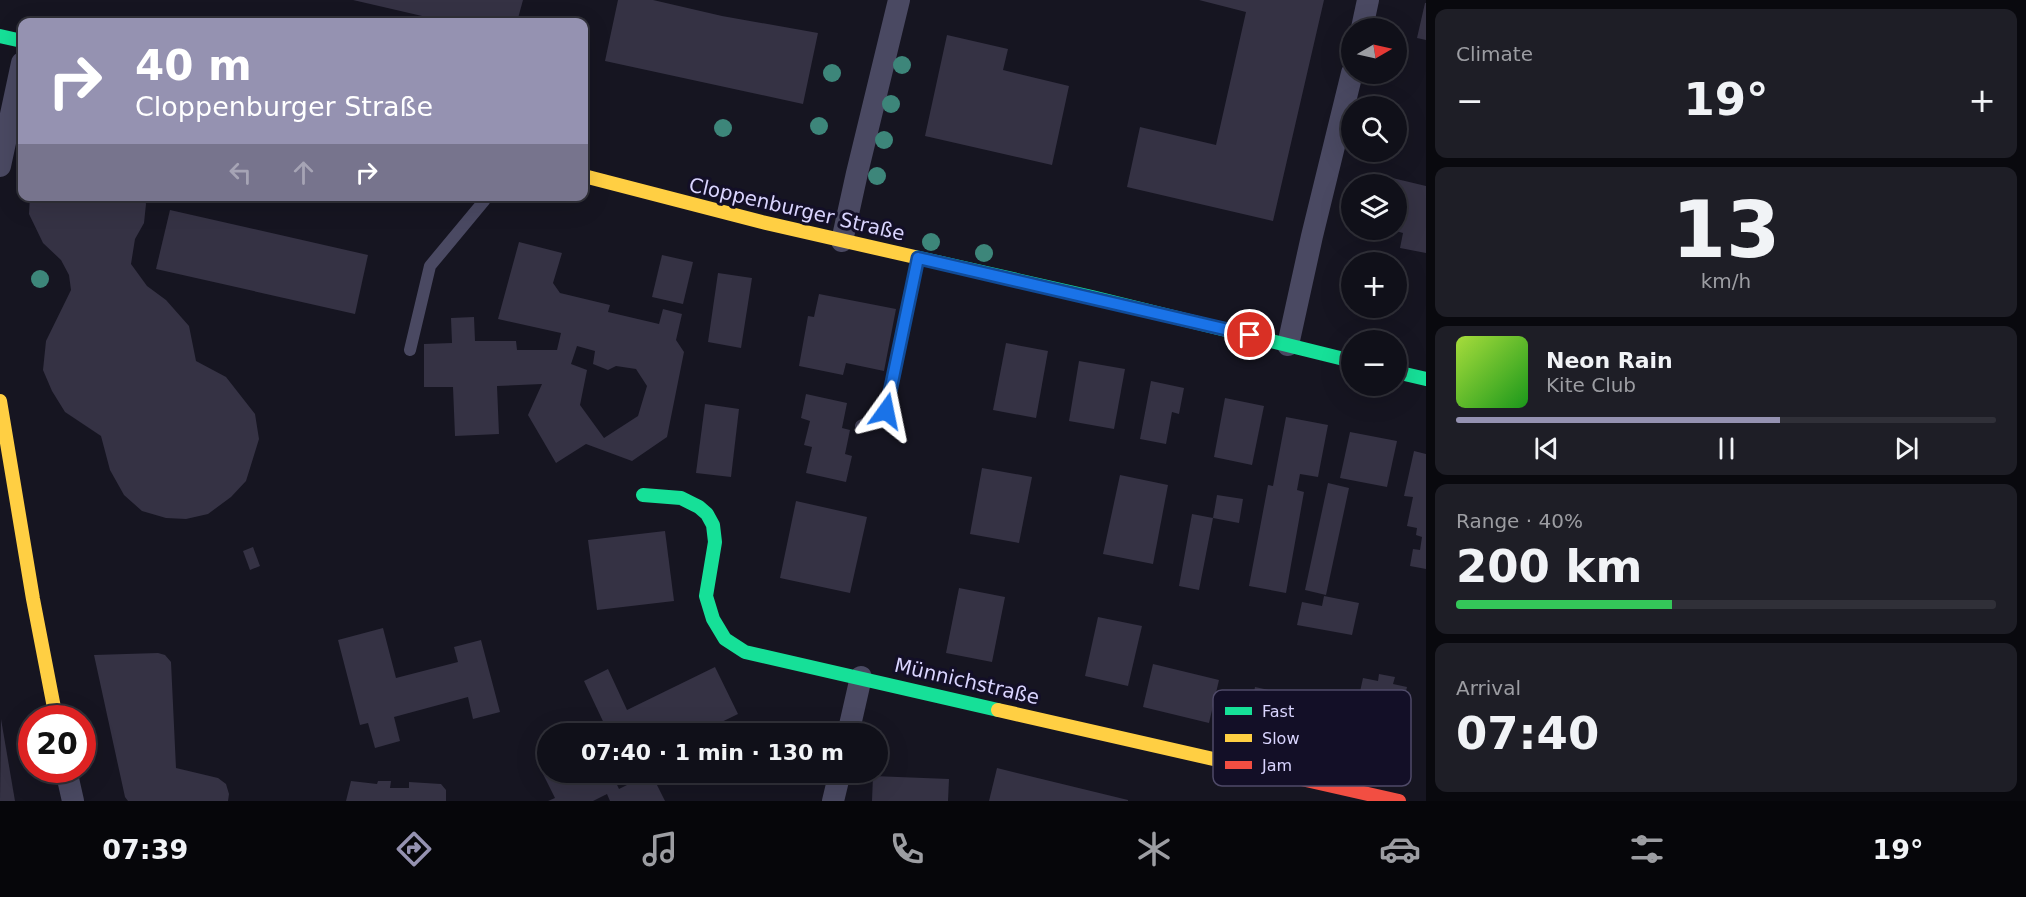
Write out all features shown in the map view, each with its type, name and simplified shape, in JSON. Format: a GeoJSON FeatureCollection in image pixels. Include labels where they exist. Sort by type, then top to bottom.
{"type":"FeatureCollection","features":[{"type":"Feature","properties":{"kind":"street"},"geometry":{"type":"LineString","coordinates":[[842,241],[854,182],[899,0]]}},
{"type":"Feature","properties":{"kind":"street"},"geometry":{"type":"LineString","coordinates":[[1364,18],[1368,0]]}},
{"type":"Feature","properties":{"kind":"street"},"geometry":{"type":"LineString","coordinates":[[0,36],[18,40]]}},
{"type":"Feature","properties":{"kind":"street"},"geometry":{"type":"LineString","coordinates":[[0,166],[18,82]]}},
{"type":"Feature","properties":{"kind":"street"},"geometry":{"type":"LineString","coordinates":[[1288,345],[1349,84]]}},
{"type":"Feature","properties":{"kind":"street","name":"Cloppenburger Straße"},"geometry":{"type":"LineString","coordinates":[[588,177],[762,222],[1158,312],[1341,358]]}},
{"type":"Feature","properties":{"kind":"street"},"geometry":{"type":"LineString","coordinates":[[1407,375],[1426,379]]}},
{"type":"Feature","properties":{"kind":"street"},"geometry":{"type":"LineString","coordinates":[[0,401],[4,457],[53,705]]}},
{"type":"Feature","properties":{"kind":"street","name":"Münnichstraße"},"geometry":{"type":"LineString","coordinates":[[643,495],[681,498],[707,514],[715,542],[706,596],[713,620],[725,639],[745,652],[1213,758]]}},
{"type":"Feature","properties":{"kind":"street"},"geometry":{"type":"LineString","coordinates":[[851,723],[861,677]]}},
{"type":"Feature","properties":{"kind":"street"},"geometry":{"type":"LineString","coordinates":[[69,783],[73,801]]}},
{"type":"Feature","properties":{"kind":"street"},"geometry":{"type":"LineString","coordinates":[[833,801],[837,783]]}},
{"type":"Feature","properties":{"kind":"street","name":"Münnichstraße"},"geometry":{"type":"LineString","coordinates":[[1334,786],[1399,801]]}},
{"type":"Feature","properties":{"kind":"lane"},"geometry":{"type":"LineString","coordinates":[[410,350],[430,266],[484,201]]}},
{"type":"Feature","properties":{"kind":"lane"},"geometry":{"type":"LineString","coordinates":[[861,426],[886,411],[918,258]]}},
{"type":"Feature","properties":{"kind":"building"},"geometry":{"type":"Polygon","coordinates":[[[353,0],[523,0],[518,18],[431,18],[353,0]]]}},
{"type":"Feature","properties":{"kind":"building"},"geometry":{"type":"Polygon","coordinates":[[[618,0],[653,0],[722,16],[818,33],[803,104],[605,61],[618,0]]]}},
{"type":"Feature","properties":{"kind":"building"},"geometry":{"type":"Polygon","coordinates":[[[1199,0],[1324,0],[1273,221],[1127,187],[1140,127],[1216,145],[1246,12],[1199,0]]]}},
{"type":"Feature","properties":{"kind":"building"},"geometry":{"type":"Polygon","coordinates":[[[1426,3],[1426,40],[1417,38],[1426,3]]]}},
{"type":"Feature","properties":{"kind":"building"},"geometry":{"type":"Polygon","coordinates":[[[947,35],[1008,49],[1003,70],[1069,86],[1052,165],[925,136],[947,35]]]}},
{"type":"Feature","properties":{"kind":"building"},"geometry":{"type":"Polygon","coordinates":[[[1407,181],[1426,186],[1426,253],[1400,248],[1402,240],[1407,240],[1407,181]]]}},
{"type":"Feature","properties":{"kind":"building"},"geometry":{"type":"Polygon","coordinates":[[[30,201],[145,201],[144,223],[135,239],[131,264],[147,286],[166,300],[189,326],[196,361],[226,377],[255,414],[259,439],[246,481],[231,497],[208,514],[186,519],[166,518],[142,511],[124,495],[110,470],[101,436],[65,412],[52,391],[43,370],[46,341],[71,290],[69,275],[61,260],[43,243],[29,214],[30,201]]]}},
{"type":"Feature","properties":{"kind":"building"},"geometry":{"type":"Polygon","coordinates":[[[170,210],[368,255],[355,314],[156,269],[170,210]]]}},
{"type":"Feature","properties":{"kind":"building"},"geometry":{"type":"Polygon","coordinates":[[[519,242],[562,253],[553,283],[560,293],[610,305],[608,312],[659,324],[663,309],[682,314],[676,340],[684,352],[667,437],[632,461],[586,444],[556,463],[528,415],[542,384],[497,386],[499,434],[455,436],[453,387],[424,387],[424,344],[452,343],[451,318],[474,317],[475,341],[516,341],[517,350],[557,350],[561,333],[498,319],[519,242]],[[577,346],[571,364],[587,370],[580,405],[604,438],[638,416],[647,386],[636,369],[616,366],[608,370],[593,364],[595,351],[577,346]]]}},
{"type":"Feature","properties":{"kind":"building"},"geometry":{"type":"Polygon","coordinates":[[[662,255],[693,262],[683,304],[652,297],[662,255]]]}},
{"type":"Feature","properties":{"kind":"building"},"geometry":{"type":"Polygon","coordinates":[[[718,273],[752,278],[741,348],[708,342],[718,273]]]}},
{"type":"Feature","properties":{"kind":"building"},"geometry":{"type":"Polygon","coordinates":[[[819,294],[896,309],[884,371],[846,363],[843,375],[799,366],[808,316],[814,317],[819,294]]]}},
{"type":"Feature","properties":{"kind":"building"},"geometry":{"type":"Polygon","coordinates":[[[1006,343],[1048,351],[1036,418],[993,410],[1006,343]]]}},
{"type":"Feature","properties":{"kind":"building"},"geometry":{"type":"Polygon","coordinates":[[[1079,361],[1125,369],[1114,429],[1069,421],[1079,361]]]}},
{"type":"Feature","properties":{"kind":"building"},"geometry":{"type":"Polygon","coordinates":[[[1151,381],[1184,388],[1179,414],[1172,412],[1166,444],[1140,439],[1151,381]]]}},
{"type":"Feature","properties":{"kind":"building"},"geometry":{"type":"Polygon","coordinates":[[[806,394],[847,403],[842,428],[850,430],[845,454],[852,456],[846,482],[806,473],[812,447],[804,445],[810,421],[801,418],[806,394]]]}},
{"type":"Feature","properties":{"kind":"building"},"geometry":{"type":"Polygon","coordinates":[[[1225,398],[1264,406],[1252,465],[1214,457],[1225,398]]]}},
{"type":"Feature","properties":{"kind":"building"},"geometry":{"type":"Polygon","coordinates":[[[705,404],[739,409],[731,477],[696,473],[705,404]]]}},
{"type":"Feature","properties":{"kind":"building"},"geometry":{"type":"Polygon","coordinates":[[[1286,417],[1328,425],[1318,477],[1300,474],[1297,490],[1304,492],[1286,593],[1249,586],[1268,485],[1273,486],[1286,417]]]}},
{"type":"Feature","properties":{"kind":"building"},"geometry":{"type":"Polygon","coordinates":[[[1350,432],[1397,441],[1387,487],[1340,478],[1350,432]]]}},
{"type":"Feature","properties":{"kind":"building"},"geometry":{"type":"Polygon","coordinates":[[[1414,451],[1426,454],[1426,569],[1410,566],[1413,549],[1420,550],[1422,537],[1416,535],[1417,528],[1407,526],[1413,497],[1404,496],[1414,451]]]}},
{"type":"Feature","properties":{"kind":"building"},"geometry":{"type":"Polygon","coordinates":[[[982,468],[1032,477],[1019,543],[970,534],[982,468]]]}},
{"type":"Feature","properties":{"kind":"building"},"geometry":{"type":"Polygon","coordinates":[[[1120,475],[1168,485],[1153,564],[1103,554],[1120,475]]]}},
{"type":"Feature","properties":{"kind":"building"},"geometry":{"type":"Polygon","coordinates":[[[1328,483],[1349,488],[1326,595],[1305,590],[1328,483]]]}},
{"type":"Feature","properties":{"kind":"building"},"geometry":{"type":"Polygon","coordinates":[[[1217,495],[1243,499],[1239,523],[1213,518],[1217,495]]]}},
{"type":"Feature","properties":{"kind":"building"},"geometry":{"type":"Polygon","coordinates":[[[796,501],[867,517],[850,593],[780,578],[796,501]]]}},
{"type":"Feature","properties":{"kind":"building"},"geometry":{"type":"Polygon","coordinates":[[[1192,514],[1213,518],[1199,590],[1179,586],[1192,514]]]}},
{"type":"Feature","properties":{"kind":"building"},"geometry":{"type":"Polygon","coordinates":[[[665,531],[674,601],[597,610],[588,540],[665,531]]]}},
{"type":"Feature","properties":{"kind":"building"},"geometry":{"type":"Polygon","coordinates":[[[253,547],[260,566],[250,570],[243,551],[253,547]]]}},
{"type":"Feature","properties":{"kind":"building"},"geometry":{"type":"Polygon","coordinates":[[[959,588],[1005,597],[992,662],[946,653],[959,588]]]}},
{"type":"Feature","properties":{"kind":"building"},"geometry":{"type":"Polygon","coordinates":[[[1324,596],[1359,603],[1352,635],[1297,625],[1302,602],[1322,606],[1324,596]]]}},
{"type":"Feature","properties":{"kind":"building"},"geometry":{"type":"Polygon","coordinates":[[[1098,617],[1142,626],[1128,686],[1085,676],[1098,617]]]}},
{"type":"Feature","properties":{"kind":"building"},"geometry":{"type":"Polygon","coordinates":[[[383,628],[396,678],[458,662],[454,647],[481,640],[500,712],[473,719],[468,697],[394,717],[400,741],[375,748],[368,723],[360,725],[338,640],[383,628]]]}},
{"type":"Feature","properties":{"kind":"building"},"geometry":{"type":"Polygon","coordinates":[[[158,653],[165,655],[171,662],[176,768],[218,778],[226,784],[229,794],[228,801],[128,801],[125,797],[94,655],[158,653]]]}},
{"type":"Feature","properties":{"kind":"building"},"geometry":{"type":"Polygon","coordinates":[[[1153,664],[1219,680],[1217,690],[1213,690],[1213,706],[1209,723],[1143,707],[1153,664]]]}},
{"type":"Feature","properties":{"kind":"building"},"geometry":{"type":"Polygon","coordinates":[[[715,667],[738,714],[720,723],[604,723],[584,681],[608,669],[627,710],[715,667]]]}},
{"type":"Feature","properties":{"kind":"building"},"geometry":{"type":"Polygon","coordinates":[[[1379,674],[1395,677],[1393,684],[1407,687],[1406,690],[1360,690],[1363,678],[1378,681],[1379,674]]]}},
{"type":"Feature","properties":{"kind":"building"},"geometry":{"type":"Polygon","coordinates":[[[1,719],[15,801],[0,801],[1,719]]]}},
{"type":"Feature","properties":{"kind":"building"},"geometry":{"type":"Polygon","coordinates":[[[997,768],[1128,800],[1128,801],[989,801],[997,768]]]}},
{"type":"Feature","properties":{"kind":"building"},"geometry":{"type":"Polygon","coordinates":[[[888,777],[949,779],[948,801],[872,801],[873,783],[888,783],[888,777]]]}},
{"type":"Feature","properties":{"kind":"building"},"geometry":{"type":"Polygon","coordinates":[[[351,781],[377,784],[378,781],[391,781],[390,788],[409,788],[409,782],[441,784],[446,790],[446,801],[346,801],[351,781]]]}},
{"type":"Feature","properties":{"kind":"building"},"geometry":{"type":"Polygon","coordinates":[[[548,783],[616,783],[619,789],[631,783],[656,783],[665,801],[610,801],[607,794],[593,801],[548,801],[555,798],[548,783]]]}},
{"type":"Feature","properties":{"kind":"traffic: fast"},"geometry":{"type":"LineString","coordinates":[[0,36],[18,40]]}},
{"type":"Feature","properties":{"kind":"traffic: fast"},"geometry":{"type":"LineString","coordinates":[[915,257],[1092,297],[1341,358]]}},
{"type":"Feature","properties":{"kind":"traffic: fast"},"geometry":{"type":"LineString","coordinates":[[1407,375],[1426,379]]}},
{"type":"Feature","properties":{"kind":"traffic: fast"},"geometry":{"type":"LineString","coordinates":[[643,495],[681,498],[707,514],[713,525],[715,542],[706,596],[713,619],[725,639],[745,652],[998,710]]}},
{"type":"Feature","properties":{"kind":"traffic: slow"},"geometry":{"type":"LineString","coordinates":[[588,177],[762,222],[915,257]]}},
{"type":"Feature","properties":{"kind":"traffic: slow"},"geometry":{"type":"LineString","coordinates":[[0,401],[33,599],[53,705]]}},
{"type":"Feature","properties":{"kind":"traffic: slow"},"geometry":{"type":"LineString","coordinates":[[998,710],[1213,759]]}},
{"type":"Feature","properties":{"kind":"traffic: jam"},"geometry":{"type":"LineString","coordinates":[[1333,786],[1399,801]]}},
{"type":"Feature","properties":{"kind":"route"},"geometry":{"type":"LineString","coordinates":[[886,411],[918,258],[1250,335]]}}]}
